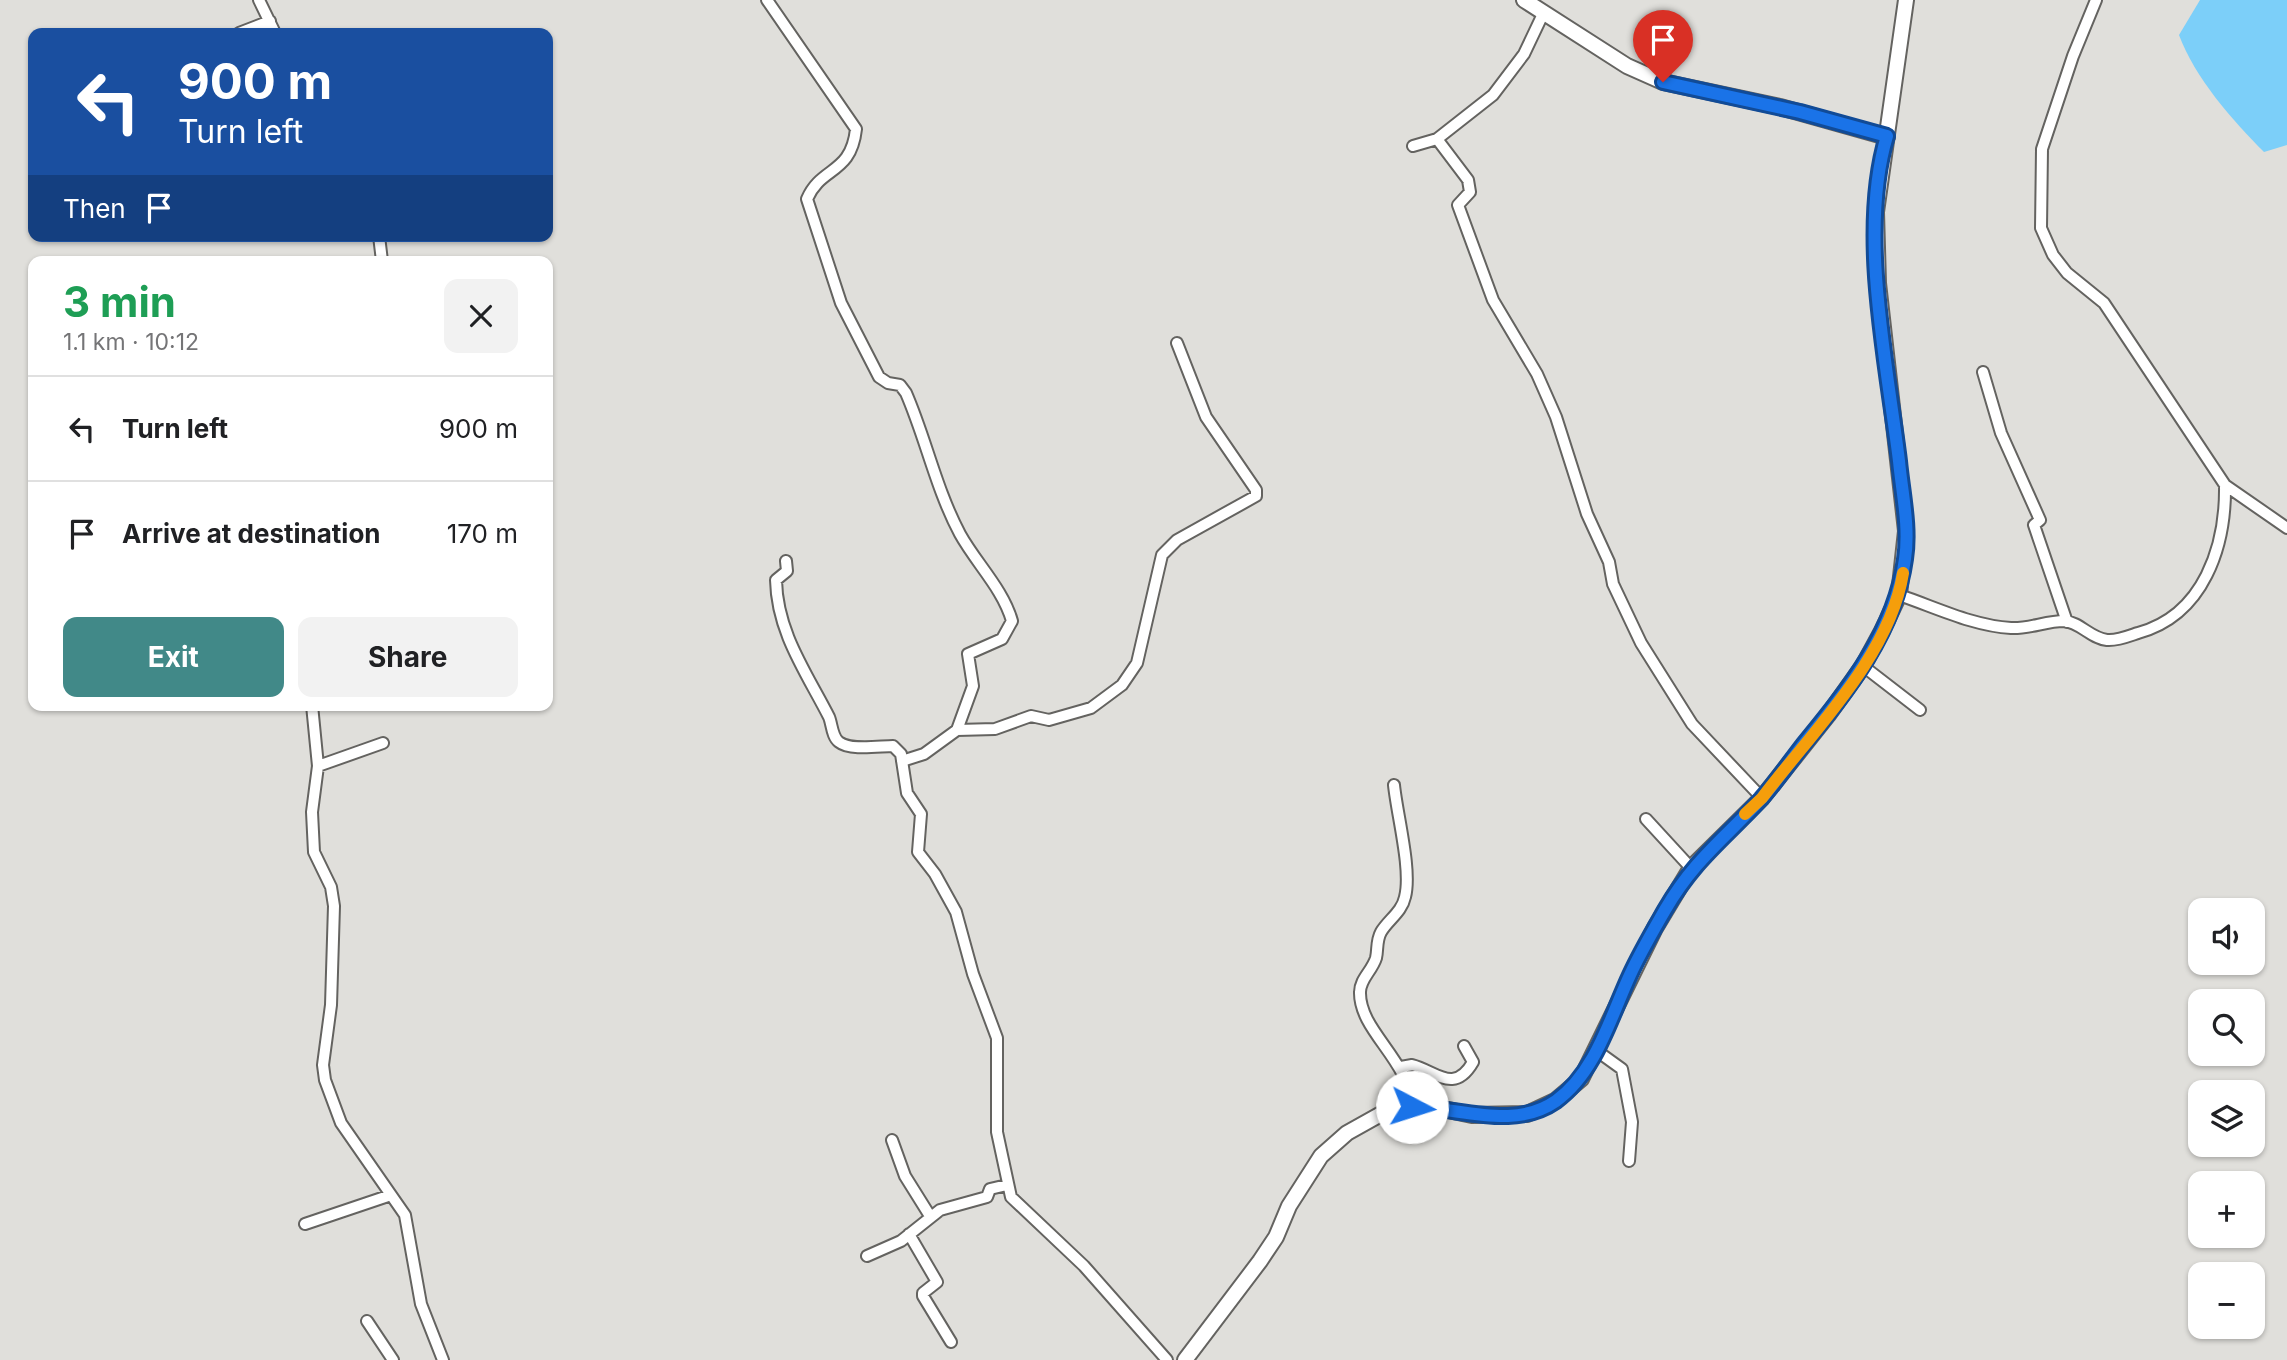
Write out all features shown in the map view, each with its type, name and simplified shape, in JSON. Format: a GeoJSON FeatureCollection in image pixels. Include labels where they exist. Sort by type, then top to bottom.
{"type":"FeatureCollection","features":[{"type":"Feature","properties":{"kind":"main road"},"geometry":{"type":"LineString","coordinates":[[1524,0],[1627,66],[1663,82],[1793,110],[1887,136]]}},
{"type":"Feature","properties":{"kind":"main road"},"geometry":{"type":"LineString","coordinates":[[1185,1360],[1266,1253],[1289,1206],[1321,1156],[1365,1121],[1412,1107],[1434,1107],[1472,1115],[1527,1114],[1543,1109],[1581,1079],[1597,1051],[1632,972],[1691,868],[1762,798],[1863,666],[1899,595],[1906,531],[1882,324],[1876,237],[1878,192],[1906,0]]}},
{"type":"Feature","properties":{"kind":"street"},"geometry":{"type":"LineString","coordinates":[[259,0],[273,28]]}},
{"type":"Feature","properties":{"kind":"street"},"geometry":{"type":"LineString","coordinates":[[767,0],[856,129],[854,148],[846,161],[812,188],[807,199],[841,303],[879,377],[888,383],[900,385],[906,393],[915,413],[927,457],[960,533],[1005,602],[1012,621],[1010,630],[1002,639],[968,654],[973,686],[957,730],[941,744],[902,761]]}},
{"type":"Feature","properties":{"kind":"street"},"geometry":{"type":"LineString","coordinates":[[2096,0],[2073,56],[2042,149],[2041,228],[2060,264],[2105,303],[2225,485],[2287,527]]}},
{"type":"Feature","properties":{"kind":"street"},"geometry":{"type":"LineString","coordinates":[[1413,146],[1437,139],[1493,94],[1524,54],[1543,14]]}},
{"type":"Feature","properties":{"kind":"street"},"geometry":{"type":"LineString","coordinates":[[252,28],[270,21]]}},
{"type":"Feature","properties":{"kind":"street"},"geometry":{"type":"LineString","coordinates":[[1437,139],[1469,183],[1470,192],[1458,205],[1481,270],[1493,300],[1537,374],[1556,417],[1587,514],[1609,562],[1613,584],[1629,621],[1692,724],[1762,798]]}},
{"type":"Feature","properties":{"kind":"street"},"geometry":{"type":"LineString","coordinates":[[957,730],[995,729],[1031,716],[1049,720],[1091,708],[1111,694],[1132,674],[1138,663],[1162,555],[1177,540],[1256,496],[1256,490],[1206,417],[1177,343]]}},
{"type":"Feature","properties":{"kind":"street"},"geometry":{"type":"LineString","coordinates":[[1983,372],[2001,433],[2040,520],[2034,525],[2067,622]]}},
{"type":"Feature","properties":{"kind":"street"},"geometry":{"type":"LineString","coordinates":[[1899,595],[1994,626],[2029,628],[2067,622],[2092,636],[2110,640],[2147,631],[2187,606],[2201,590],[2213,560],[2225,502],[2225,485]]}},
{"type":"Feature","properties":{"kind":"street"},"geometry":{"type":"LineString","coordinates":[[786,561],[787,571],[776,580],[783,626],[816,697],[828,715],[836,737],[847,744],[896,746],[902,761],[907,793],[921,814],[918,852],[935,873],[956,912],[973,974],[997,1038],[997,1132],[1007,1185],[1016,1204],[1084,1266],[1167,1360]]}},
{"type":"Feature","properties":{"kind":"street"},"geometry":{"type":"LineString","coordinates":[[1863,666],[1920,710]]}},
{"type":"Feature","properties":{"kind":"street"},"geometry":{"type":"LineString","coordinates":[[313,711],[318,766],[313,801],[314,852],[331,887],[334,906],[331,1004],[323,1065],[325,1080],[341,1124],[405,1215],[421,1304],[443,1360]]}},
{"type":"Feature","properties":{"kind":"street"},"geometry":{"type":"LineString","coordinates":[[318,766],[383,743]]}},
{"type":"Feature","properties":{"kind":"street"},"geometry":{"type":"LineString","coordinates":[[1394,785],[1404,850],[1406,897],[1399,911],[1381,931],[1376,959],[1362,981],[1360,995],[1380,1040],[1401,1067],[1411,1088],[1412,1107]]}},
{"type":"Feature","properties":{"kind":"street"},"geometry":{"type":"LineString","coordinates":[[1646,819],[1691,868]]}},
{"type":"Feature","properties":{"kind":"street"},"geometry":{"type":"LineString","coordinates":[[1401,1067],[1416,1066],[1433,1076],[1452,1079],[1461,1075],[1474,1062],[1464,1046]]}},
{"type":"Feature","properties":{"kind":"street"},"geometry":{"type":"LineString","coordinates":[[1597,1051],[1622,1069],[1632,1133],[1629,1161]]}},
{"type":"Feature","properties":{"kind":"street"},"geometry":{"type":"LineString","coordinates":[[892,1140],[905,1175],[930,1216]]}},
{"type":"Feature","properties":{"kind":"street"},"geometry":{"type":"LineString","coordinates":[[867,1256],[894,1246],[930,1216],[960,1202],[987,1197],[990,1189],[1007,1185]]}},
{"type":"Feature","properties":{"kind":"street"},"geometry":{"type":"LineString","coordinates":[[305,1224],[391,1195]]}},
{"type":"Feature","properties":{"kind":"street"},"geometry":{"type":"LineString","coordinates":[[909,1234],[937,1282],[923,1293],[923,1296],[950,1342]]}},
{"type":"Feature","properties":{"kind":"street"},"geometry":{"type":"LineString","coordinates":[[367,1321],[393,1360]]}},
{"type":"Feature","properties":{"kind":"water"},"geometry":{"type":"Polygon","coordinates":[[[2200,0],[2287,0],[2287,145],[2264,152],[2227,112],[2195,67],[2179,35],[2200,0]]]}},
{"type":"Feature","properties":{"kind":"slow traffic"},"geometry":{"type":"LineString","coordinates":[[1745,814],[1762,798],[1863,666],[1893,610],[1903,573]]}},
{"type":"Feature","properties":{"kind":"route"},"geometry":{"type":"LineString","coordinates":[[1412,1107],[1434,1107],[1472,1115],[1527,1114],[1543,1109],[1581,1079],[1597,1051],[1632,972],[1673,895],[1691,868],[1762,798],[1828,715],[1863,666],[1899,595],[1906,557],[1906,531],[1878,283],[1876,237],[1878,192],[1887,136],[1800,112],[1663,82]]}}]}
